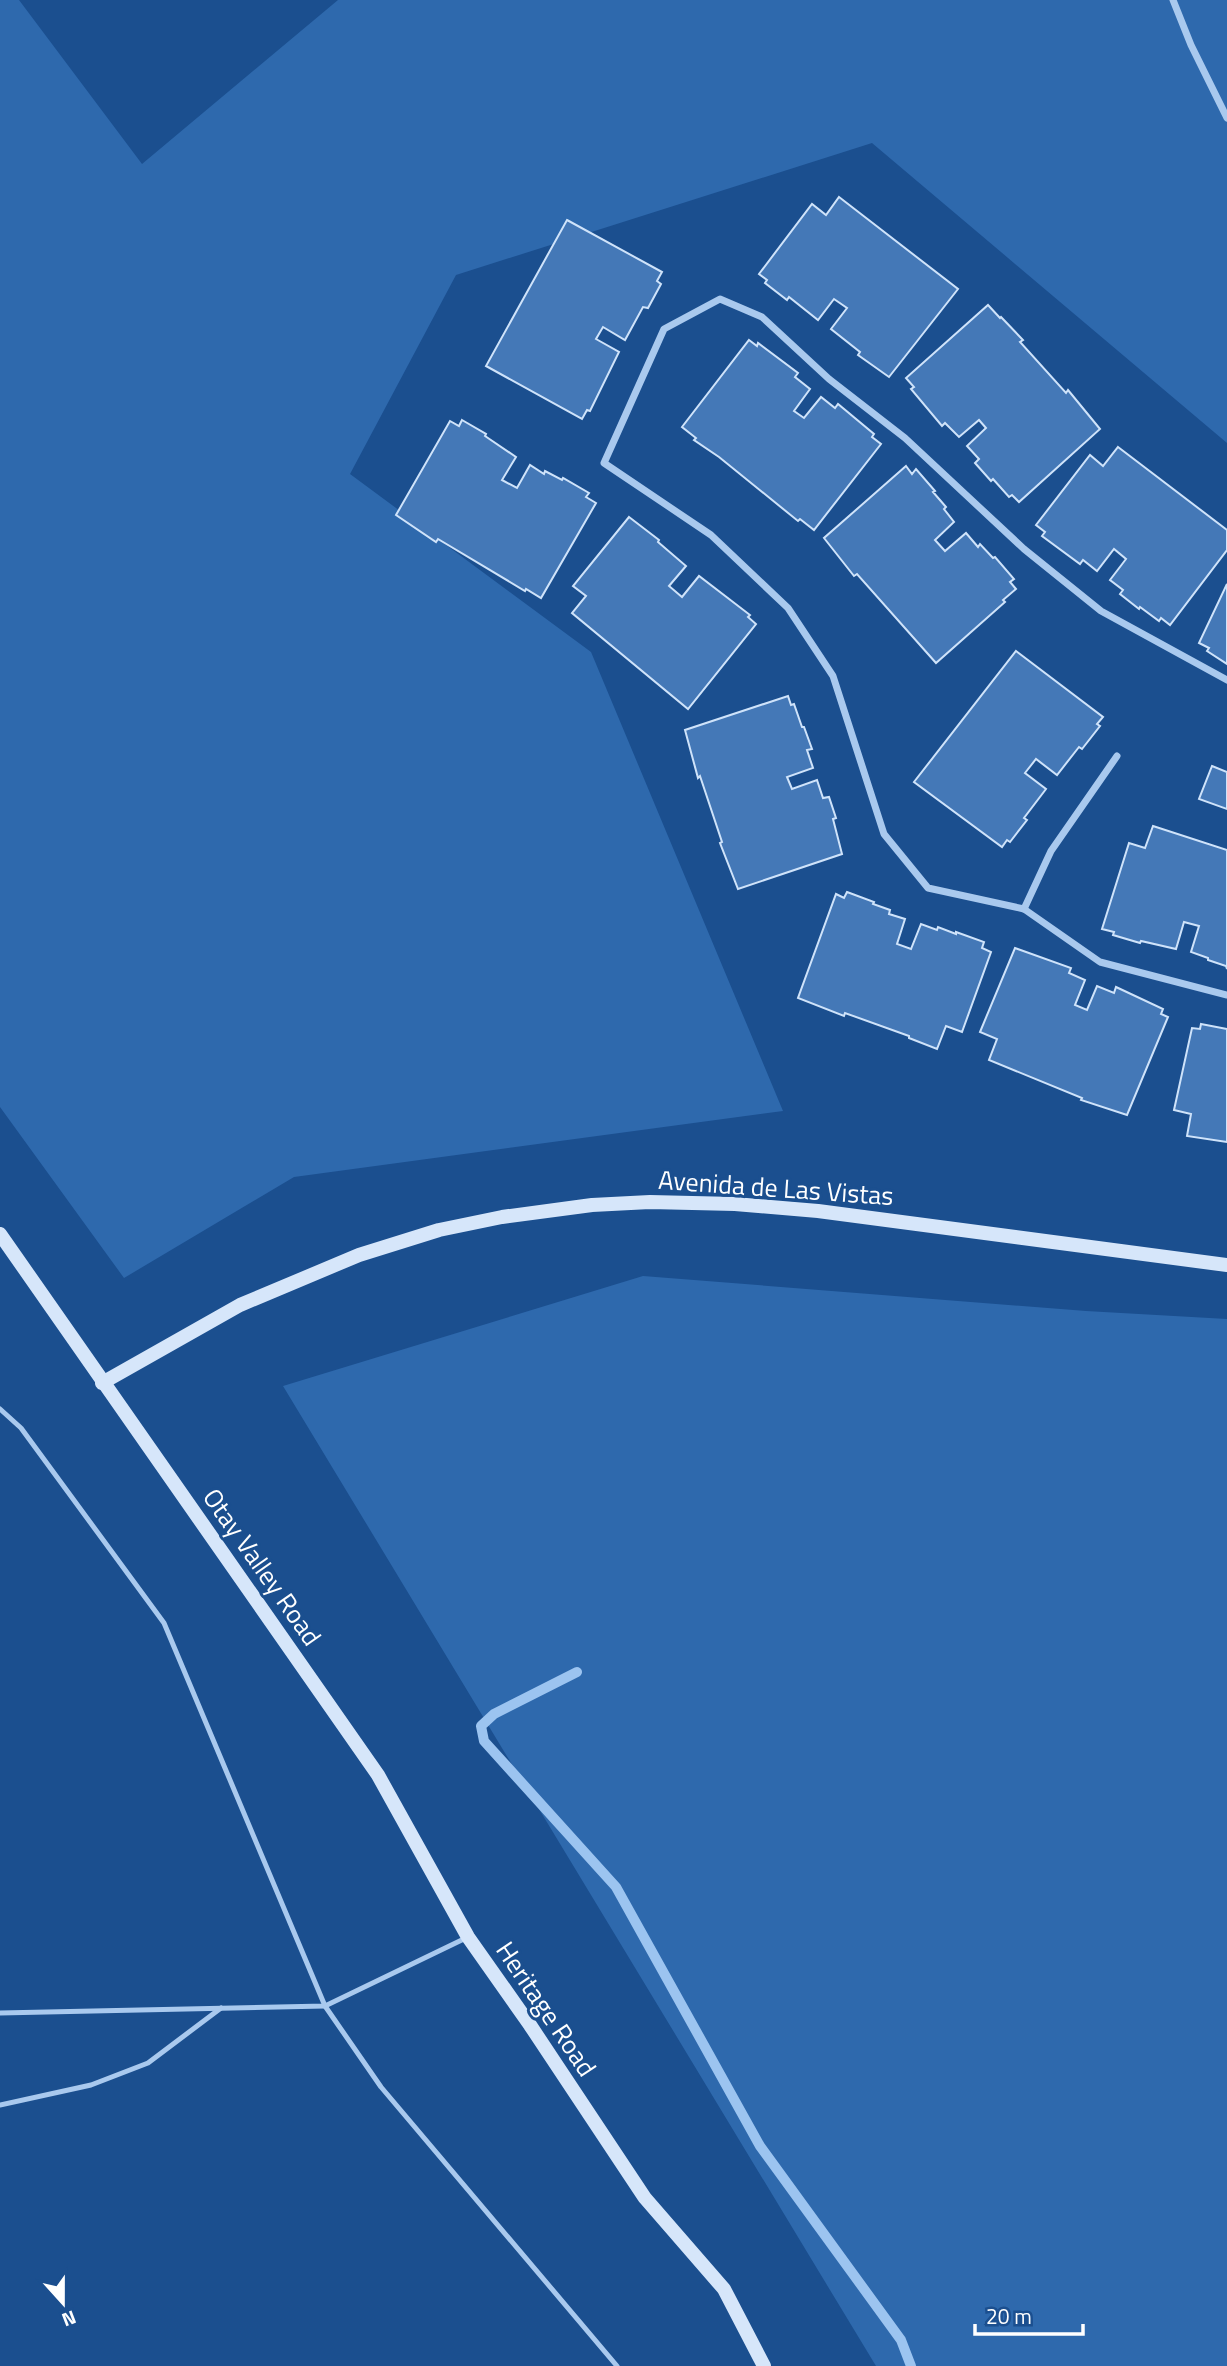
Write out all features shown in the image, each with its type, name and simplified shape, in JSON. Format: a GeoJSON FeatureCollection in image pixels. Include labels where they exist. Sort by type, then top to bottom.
{"type":"FeatureCollection","features":[{"type":"Feature","properties":{"kind":"main road","name":"Avenida de Las Vistas"},"geometry":{"type":"LineString","coordinates":[[102,1383],[240,1305],[359,1255],[439,1230],[502,1217],[592,1205],[650,1202],[735,1204],[818,1211],[1227,1265]]}},
{"type":"Feature","properties":{"kind":"main road","name":"Otay Valley Road"},"geometry":{"type":"LineString","coordinates":[[0,1234],[378,1775],[468,1937]]}},
{"type":"Feature","properties":{"kind":"main road","name":"Heritage Road"},"geometry":{"type":"LineString","coordinates":[[468,1937],[645,2198],[724,2289],[764,2366]]}},
{"type":"Feature","properties":{"kind":"street"},"geometry":{"type":"LineString","coordinates":[[1173,0],[1191,45],[1227,118]]}},
{"type":"Feature","properties":{"kind":"street"},"geometry":{"type":"LineString","coordinates":[[1227,680],[1101,611],[1024,550],[905,438],[830,379],[762,317],[720,299],[664,329],[604,463],[711,535],[788,608],[832,676],[884,834],[928,887],[1024,909],[1100,962],[1227,995]]}},
{"type":"Feature","properties":{"kind":"street"},"geometry":{"type":"LineString","coordinates":[[1024,909],[1051,851],[1117,756]]}},
{"type":"Feature","properties":{"kind":"lane"},"geometry":{"type":"LineString","coordinates":[[0,1409],[21,1428],[164,1623],[325,2006],[381,2087],[617,2366]]}},
{"type":"Feature","properties":{"kind":"lane","name":"Heritage Road"},"geometry":{"type":"LineString","coordinates":[[0,2013],[325,2006],[468,1937]]}},
{"type":"Feature","properties":{"kind":"lane"},"geometry":{"type":"LineString","coordinates":[[0,2105],[91,2085],[149,2063],[221,2008]]}},
{"type":"Feature","properties":{"kind":"shaded area"},"geometry":{"type":"Polygon","coordinates":[[[0,0],[19,0],[142,164],[338,0],[1227,0],[1227,443],[872,143],[456,275],[350,474],[591,652],[783,1111],[294,1177],[124,1278],[0,1107],[0,0]]]}},
{"type":"Feature","properties":{"kind":"shaded area"},"geometry":{"type":"Polygon","coordinates":[[[643,1276],[1086,1311],[1227,1319],[1227,2366],[876,2366],[283,1386],[643,1276]]]}},
{"type":"Feature","properties":{"kind":"building"},"geometry":{"type":"Polygon","coordinates":[[[839,197],[958,289],[889,377],[858,355],[860,352],[831,329],[847,308],[834,299],[818,320],[789,297],[787,300],[765,283],[767,280],[759,274],[812,204],[826,215],[839,197]]]}},
{"type":"Feature","properties":{"kind":"building"},"geometry":{"type":"Polygon","coordinates":[[[567,220],[662,272],[657,281],[661,284],[648,308],[643,307],[625,340],[603,327],[596,339],[619,352],[590,411],[587,410],[582,419],[486,366],[567,220]]]}},
{"type":"Feature","properties":{"kind":"building"},"geometry":{"type":"Polygon","coordinates":[[[988,305],[1023,340],[1020,342],[1066,393],[1068,390],[1100,429],[1019,502],[1012,495],[1009,497],[975,463],[979,459],[967,446],[986,428],[979,420],[959,437],[945,423],[942,426],[911,389],[914,387],[906,378],[988,305]]]}},
{"type":"Feature","properties":{"kind":"building"},"geometry":{"type":"Polygon","coordinates":[[[749,340],[757,346],[758,343],[798,373],[795,377],[810,389],[794,411],[804,418],[821,397],[835,408],[838,404],[874,434],[872,437],[881,444],[814,530],[800,519],[798,521],[694,440],[696,438],[682,427],[749,340]]]}},
{"type":"Feature","properties":{"kind":"building"},"geometry":{"type":"Polygon","coordinates":[[[462,420],[516,457],[502,480],[517,488],[530,465],[544,474],[545,471],[562,480],[563,478],[589,493],[586,497],[596,503],[541,598],[438,539],[436,542],[396,515],[450,421],[459,426],[462,420]]]}},
{"type":"Feature","properties":{"kind":"building"},"geometry":{"type":"Polygon","coordinates":[[[1118,447],[1227,530],[1227,550],[1170,625],[1161,618],[1159,621],[1140,607],[1139,609],[1120,594],[1123,590],[1110,580],[1126,559],[1114,549],[1097,571],[1083,560],[1080,564],[1042,536],[1045,532],[1036,525],[1090,455],[1103,466],[1118,447]]]}},
{"type":"Feature","properties":{"kind":"building"},"geometry":{"type":"Polygon","coordinates":[[[906,466],[912,474],[916,469],[935,491],[933,492],[954,522],[935,540],[945,551],[966,533],[978,547],[980,544],[995,557],[1014,579],[1010,582],[1016,589],[936,663],[857,574],[854,576],[824,538],[906,466]]]}},
{"type":"Feature","properties":{"kind":"building"},"geometry":{"type":"Polygon","coordinates":[[[629,517],[659,540],[658,542],[686,566],[669,586],[682,597],[699,576],[750,615],[748,617],[756,624],[688,709],[572,613],[586,596],[573,586],[629,517]]]}},
{"type":"Feature","properties":{"kind":"building"},"geometry":{"type":"Polygon","coordinates":[[[1227,584],[1227,664],[1199,643],[1227,584]]]}},
{"type":"Feature","properties":{"kind":"building"},"geometry":{"type":"Polygon","coordinates":[[[1016,651],[1103,717],[1097,724],[1100,726],[1082,749],[1079,747],[1057,775],[1036,759],[1025,773],[1046,789],[1024,818],[1027,820],[1010,842],[1007,840],[1002,847],[914,782],[1016,651]]]}},
{"type":"Feature","properties":{"kind":"building"},"geometry":{"type":"Polygon","coordinates":[[[788,696],[791,705],[794,704],[812,749],[807,750],[813,768],[787,777],[792,789],[817,780],[823,798],[829,797],[836,818],[833,819],[842,854],[738,889],[720,843],[722,842],[700,776],[698,778],[685,730],[788,696]]]}},
{"type":"Feature","properties":{"kind":"building"},"geometry":{"type":"Polygon","coordinates":[[[1212,766],[1227,772],[1227,809],[1199,799],[1212,766]]]}},
{"type":"Feature","properties":{"kind":"building"},"geometry":{"type":"Polygon","coordinates":[[[1153,826],[1227,850],[1227,969],[1226,966],[1191,952],[1199,926],[1184,922],[1176,949],[1141,941],[1140,943],[1102,929],[1129,843],[1145,848],[1153,826]]]}},
{"type":"Feature","properties":{"kind":"building"},"geometry":{"type":"Polygon","coordinates":[[[847,892],[874,902],[873,904],[890,910],[889,914],[905,919],[897,944],[911,949],[921,924],[984,942],[982,948],[991,952],[962,1032],[946,1026],[937,1049],[909,1036],[845,1013],[844,1016],[798,998],[836,894],[844,898],[847,892]]]}},
{"type":"Feature","properties":{"kind":"building"},"geometry":{"type":"Polygon","coordinates":[[[1015,948],[1071,968],[1069,973],[1085,980],[1075,1005],[1087,1010],[1097,986],[1114,993],[1116,987],[1163,1009],[1161,1014],[1168,1017],[1127,1115],[1081,1100],[1082,1098],[989,1060],[997,1039],[980,1032],[1015,948]]]}},
{"type":"Feature","properties":{"kind":"building"},"geometry":{"type":"Polygon","coordinates":[[[1201,1024],[1227,1029],[1227,1142],[1187,1136],[1191,1114],[1174,1110],[1192,1028],[1200,1029],[1201,1024]]]}},
{"type":"Feature","properties":{"kind":"waterway"},"geometry":{"type":"LineString","coordinates":[[577,1672],[494,1714],[481,1726],[484,1741],[616,1887],[760,2146],[901,2340],[911,2366]]}}]}
